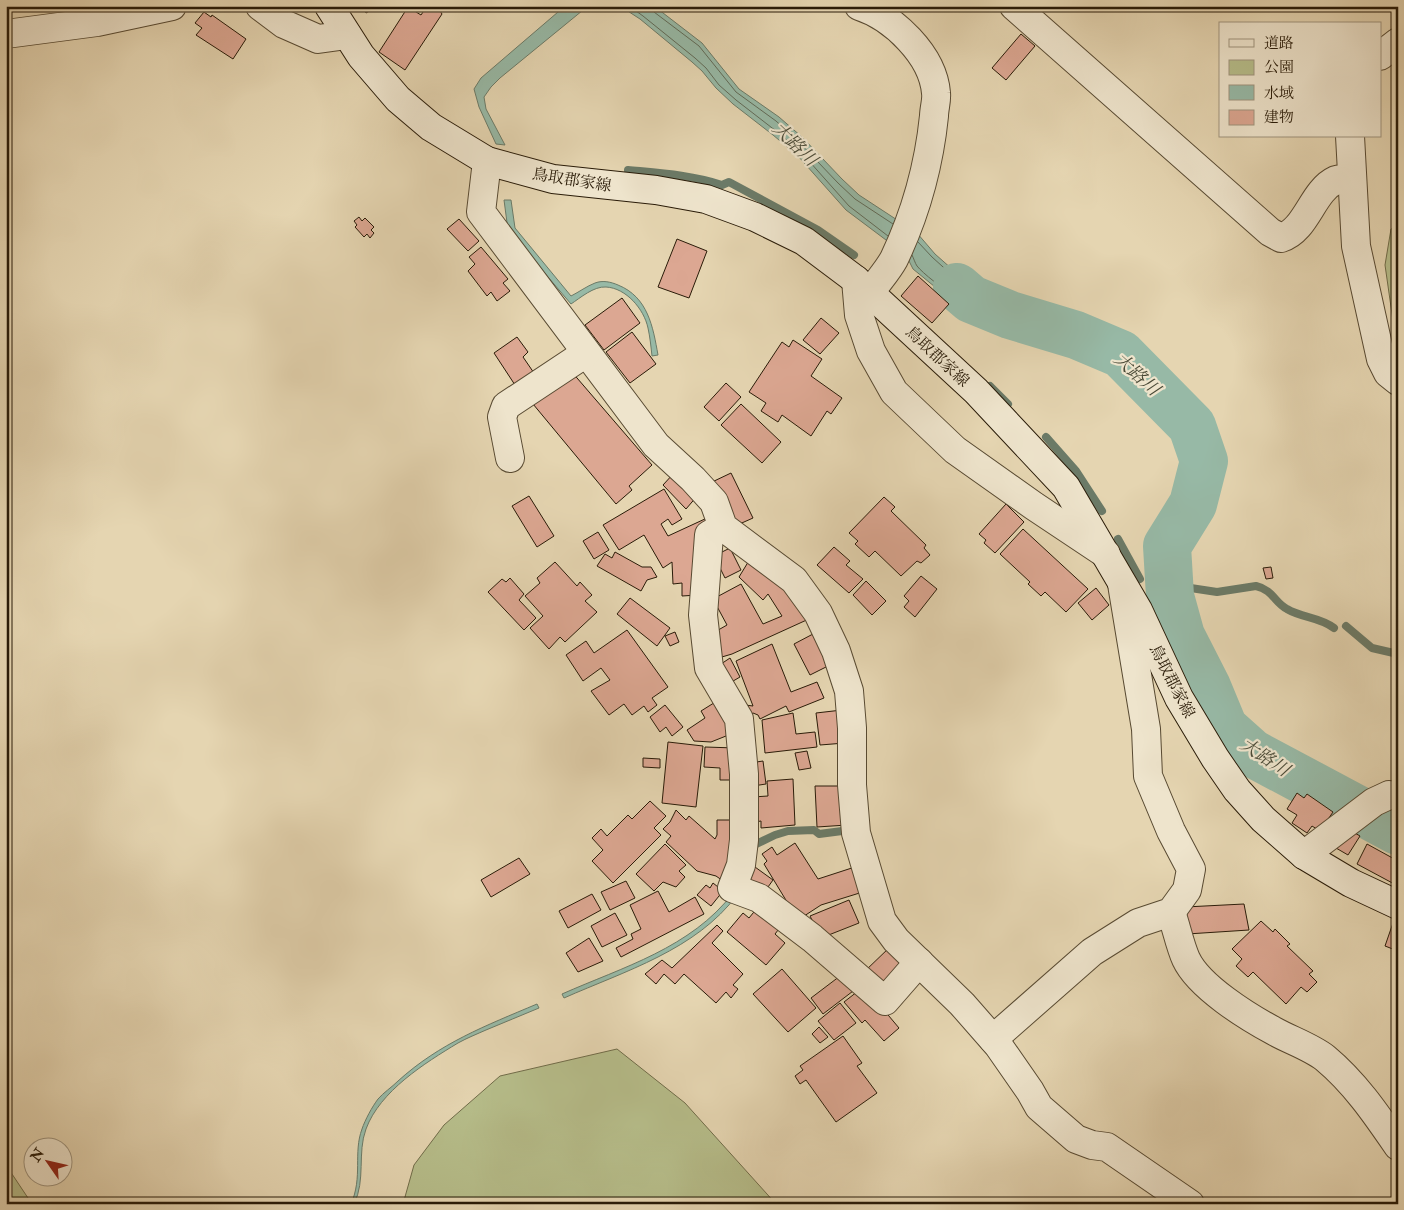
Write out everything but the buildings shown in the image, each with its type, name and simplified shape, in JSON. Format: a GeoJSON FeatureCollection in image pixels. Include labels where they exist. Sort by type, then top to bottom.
{"type":"FeatureCollection","features":[{"type":"Feature","properties":{"kind":"street"},"geometry":{"type":"LineString","coordinates":[[6,34],[97,22],[172,6]]}},
{"type":"Feature","properties":{"kind":"street"},"geometry":{"type":"LineString","coordinates":[[260,6],[284,24],[318,39],[347,35]]}},
{"type":"Feature","properties":{"kind":"street","name":"鳥取郡家線"},"geometry":{"type":"LineString","coordinates":[[329,6],[361,56],[398,99],[431,127],[487,161],[553,179],[656,190],[706,199],[755,216],[804,241],[864,287],[976,391],[1066,487],[1138,610],[1179,698],[1215,758],[1237,790],[1263,819],[1304,855],[1351,883],[1398,905]]}},
{"type":"Feature","properties":{"kind":"street"},"geometry":{"type":"LineString","coordinates":[[859,6],[871,10],[885,19],[909,39],[922,55],[931,75],[936,93],[932,138],[912,216],[893,261],[872,290],[864,287],[858,315],[871,351],[894,392],[955,450],[1106,554]]}},
{"type":"Feature","properties":{"kind":"street"},"geometry":{"type":"LineString","coordinates":[[1014,6],[1270,232],[1281,238],[1287,237],[1296,228],[1326,188],[1336,180],[1352,180]]}},
{"type":"Feature","properties":{"kind":"street"},"geometry":{"type":"LineString","coordinates":[[1382,54],[1398,42]]}},
{"type":"Feature","properties":{"kind":"street"},"geometry":{"type":"LineString","coordinates":[[1350,138],[1356,246],[1381,359],[1388,373],[1398,381]]}},
{"type":"Feature","properties":{"kind":"street"},"geometry":{"type":"LineString","coordinates":[[487,161],[481,212],[656,445],[693,479],[714,502],[723,527],[794,580],[818,614],[836,651],[849,691],[852,728],[852,785],[856,833],[882,921],[896,940],[962,1004],[993,1038],[1039,1107],[1076,1139],[1107,1148],[1190,1204]]}},
{"type":"Feature","properties":{"kind":"street"},"geometry":{"type":"LineString","coordinates":[[510,458],[502,418],[506,406],[586,352]]}},
{"type":"Feature","properties":{"kind":"street"},"geometry":{"type":"LineString","coordinates":[[723,527],[709,535],[703,615],[709,668],[739,719],[744,774],[744,840],[741,865],[732,888],[759,898],[812,938],[885,1001],[919,962]]}},
{"type":"Feature","properties":{"kind":"street"},"geometry":{"type":"LineString","coordinates":[[993,1038],[1092,952],[1138,923],[1171,912],[1187,890],[1191,869],[1171,831],[1148,776],[1146,730],[1121,580]]}},
{"type":"Feature","properties":{"kind":"street"},"geometry":{"type":"LineString","coordinates":[[1304,855],[1368,806],[1389,795]]}},
{"type":"Feature","properties":{"kind":"street"},"geometry":{"type":"LineString","coordinates":[[1171,912],[1186,959],[1196,974],[1213,990],[1267,1028],[1323,1057],[1351,1082],[1398,1146]]}},
{"type":"Feature","properties":{"kind":"green space"},"geometry":{"type":"Polygon","coordinates":[[[1398,226],[1398,334],[1394,328],[1385,265],[1391,229],[1398,226]]]}},
{"type":"Feature","properties":{"kind":"green space"},"geometry":{"type":"Polygon","coordinates":[[[617,1049],[685,1103],[776,1204],[403,1204],[414,1165],[444,1125],[500,1076],[617,1049]]]}},
{"type":"Feature","properties":{"kind":"green space"},"geometry":{"type":"Polygon","coordinates":[[[6,1165],[32,1204],[6,1204],[6,1165]]]}},
{"type":"Feature","properties":{"kind":"water"},"geometry":{"type":"Polygon","coordinates":[[[565,6],[588,6],[500,78],[484,97],[486,109],[505,145],[496,144],[479,107],[474,89],[481,78],[565,6]]]}},
{"type":"Feature","properties":{"kind":"water"},"geometry":{"type":"Polygon","coordinates":[[[620,6],[654,6],[702,43],[739,89],[779,117],[802,137],[859,195],[917,233],[935,254],[987,300],[1014,309],[1015,327],[1003,325],[975,315],[951,300],[913,269],[906,255],[846,210],[798,156],[733,104],[692,62],[640,19],[620,6]]]}},
{"type":"Feature","properties":{"kind":"water"},"geometry":{"type":"Polygon","coordinates":[[[504,200],[511,200],[515,228],[571,296],[592,284],[610,282],[628,290],[636,297],[643,305],[651,324],[658,355],[652,356],[646,321],[638,307],[627,295],[613,288],[601,287],[587,293],[571,304],[508,230],[504,200]]]}},
{"type":"Feature","properties":{"kind":"water"},"geometry":{"type":"Polygon","coordinates":[[[733,893],[737,895],[720,914],[680,945],[635,968],[564,998],[562,994],[632,965],[677,942],[716,912],[733,893]]]}},
{"type":"Feature","properties":{"kind":"water"},"geometry":{"type":"Polygon","coordinates":[[[537,1004],[539,1008],[458,1043],[418,1069],[393,1090],[373,1115],[366,1129],[362,1147],[360,1186],[354,1204],[351,1204],[357,1184],[359,1138],[373,1106],[380,1097],[430,1056],[464,1036],[537,1004]]]}},
{"type":"Feature","properties":{"kind":"waterway"},"geometry":{"type":"LineString","coordinates":[[628,170],[663,173],[722,185],[729,182],[818,230],[854,255]]}},
{"type":"Feature","properties":{"kind":"waterway","name":"大路川"},"geometry":{"type":"LineString","coordinates":[[957,287],[971,299],[1010,315],[1076,335],[1121,354],[1192,426],[1204,461],[1193,504],[1167,546],[1170,596],[1181,636],[1207,687],[1224,728],[1252,753],[1398,831]]}},
{"type":"Feature","properties":{"kind":"waterway"},"geometry":{"type":"LineString","coordinates":[[990,386],[1008,404]]}},
{"type":"Feature","properties":{"kind":"waterway"},"geometry":{"type":"LineString","coordinates":[[1046,437],[1076,471],[1102,511]]}},
{"type":"Feature","properties":{"kind":"waterway"},"geometry":{"type":"LineString","coordinates":[[1118,539],[1140,579]]}},
{"type":"Feature","properties":{"kind":"waterway"},"geometry":{"type":"LineString","coordinates":[[1184,587],[1217,592],[1256,586],[1266,590],[1287,609],[1329,624],[1334,628]]}},
{"type":"Feature","properties":{"kind":"waterway"},"geometry":{"type":"LineString","coordinates":[[1149,599],[1198,697]]}},
{"type":"Feature","properties":{"kind":"waterway"},"geometry":{"type":"LineString","coordinates":[[1346,626],[1372,648],[1398,654]]}},
{"type":"Feature","properties":{"kind":"waterway"},"geometry":{"type":"LineString","coordinates":[[750,847],[788,831],[814,830],[819,834],[850,830]]}}]}
